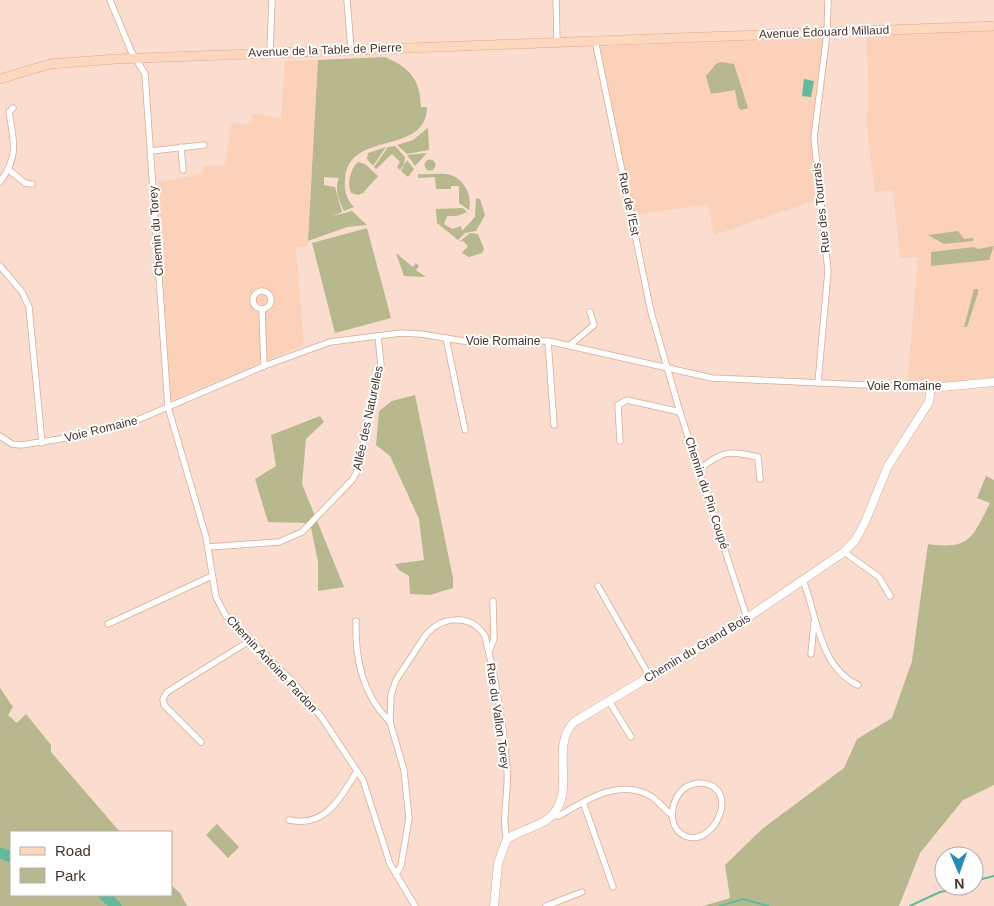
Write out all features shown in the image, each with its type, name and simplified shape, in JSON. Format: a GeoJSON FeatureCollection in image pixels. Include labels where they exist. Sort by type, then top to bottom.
{"type":"FeatureCollection","features":[{"type":"Feature","properties":{"kind":"main road","name":"Avenue Édouard Millaud"},"geometry":{"type":"LineString","coordinates":[[653,38],[994,26]]}},
{"type":"Feature","properties":{"kind":"main road","name":"Avenue de la Table de Pierre"},"geometry":{"type":"LineString","coordinates":[[0,79],[50,64],[136,58],[653,38]]}},
{"type":"Feature","properties":{"kind":"street","name":"Chemin du Torey"},"geometry":{"type":"LineString","coordinates":[[110,0],[144,74],[168,407]]}},
{"type":"Feature","properties":{"kind":"street"},"geometry":{"type":"LineString","coordinates":[[270,52],[272,0]]}},
{"type":"Feature","properties":{"kind":"street"},"geometry":{"type":"LineString","coordinates":[[347,0],[351,49]]}},
{"type":"Feature","properties":{"kind":"street"},"geometry":{"type":"LineString","coordinates":[[556,0],[557,41]]}},
{"type":"Feature","properties":{"kind":"street","name":"Rue des Tourrais"},"geometry":{"type":"LineString","coordinates":[[818,383],[828,271],[814,138],[827,33],[828,0]]}},
{"type":"Feature","properties":{"kind":"street","name":"Rue de l'Est"},"geometry":{"type":"LineString","coordinates":[[595,40],[651,312],[669,367]]}},
{"type":"Feature","properties":{"kind":"street"},"geometry":{"type":"LineString","coordinates":[[0,182],[9,170],[14,158],[9,112],[14,108]]}},
{"type":"Feature","properties":{"kind":"street"},"geometry":{"type":"LineString","coordinates":[[151,151],[204,144]]}},
{"type":"Feature","properties":{"kind":"street"},"geometry":{"type":"LineString","coordinates":[[181,147],[184,170]]}},
{"type":"Feature","properties":{"kind":"street"},"geometry":{"type":"LineString","coordinates":[[9,170],[26,183],[32,184]]}},
{"type":"Feature","properties":{"kind":"street"},"geometry":{"type":"LineString","coordinates":[[0,266],[22,292],[29,307],[42,443]]}},
{"type":"Feature","properties":{"kind":"street"},"geometry":{"type":"LineString","coordinates":[[262,310],[264,366]]}},
{"type":"Feature","properties":{"kind":"street"},"geometry":{"type":"LineString","coordinates":[[570,345],[594,325],[590,312]]}},
{"type":"Feature","properties":{"kind":"street","name":"Voie Romaine"},"geometry":{"type":"LineString","coordinates":[[0,436],[12,444],[42,443],[108,430],[135,421],[264,366],[330,342],[414,333],[463,341],[548,341],[712,378],[931,388],[994,382]]}},
{"type":"Feature","properties":{"kind":"street","name":"Allée des Naturelles"},"geometry":{"type":"LineString","coordinates":[[208,547],[278,542],[302,532],[353,479],[359,468],[367,420],[381,365],[378,336]]}},
{"type":"Feature","properties":{"kind":"street"},"geometry":{"type":"LineString","coordinates":[[446,338],[465,430]]}},
{"type":"Feature","properties":{"kind":"street"},"geometry":{"type":"LineString","coordinates":[[548,341],[554,425]]}},
{"type":"Feature","properties":{"kind":"street","name":"Chemin du Pin Coupé"},"geometry":{"type":"LineString","coordinates":[[669,367],[680,412],[747,618]]}},
{"type":"Feature","properties":{"kind":"street","name":"Chemin du Grand Bois"},"geometry":{"type":"LineString","coordinates":[[553,815],[562,795],[563,739],[566,730],[574,722],[747,618],[844,552],[856,539],[865,522],[888,466],[929,402],[931,388]]}},
{"type":"Feature","properties":{"kind":"street"},"geometry":{"type":"LineString","coordinates":[[620,441],[618,405],[622,401],[627,400],[680,412]]}},
{"type":"Feature","properties":{"kind":"street","name":"Chemin Antoine Pardon"},"geometry":{"type":"LineString","coordinates":[[168,407],[208,547],[216,597],[226,616],[294,684],[322,718],[363,780],[390,864],[415,906]]}},
{"type":"Feature","properties":{"kind":"street"},"geometry":{"type":"LineString","coordinates":[[699,469],[713,459],[732,451],[758,457],[760,479]]}},
{"type":"Feature","properties":{"kind":"street"},"geometry":{"type":"LineString","coordinates":[[844,552],[879,577],[890,596]]}},
{"type":"Feature","properties":{"kind":"street"},"geometry":{"type":"LineString","coordinates":[[108,624],[212,576]]}},
{"type":"Feature","properties":{"kind":"street"},"geometry":{"type":"LineString","coordinates":[[803,580],[812,602],[814,619],[811,654]]}},
{"type":"Feature","properties":{"kind":"street"},"geometry":{"type":"LineString","coordinates":[[598,586],[650,677]]}},
{"type":"Feature","properties":{"kind":"street","name":"Rue du Vallon Torey"},"geometry":{"type":"LineString","coordinates":[[489,652],[494,639],[493,601]]}},
{"type":"Feature","properties":{"kind":"street"},"geometry":{"type":"LineString","coordinates":[[814,619],[838,673],[858,685]]}},
{"type":"Feature","properties":{"kind":"street","name":"Rue du Vallon Torey"},"geometry":{"type":"LineString","coordinates":[[396,874],[402,866],[409,818],[404,770],[390,722],[393,686],[425,636],[436,625],[451,620],[473,624],[485,636],[505,748],[507,796],[504,828],[507,840]]}},
{"type":"Feature","properties":{"kind":"street","name":"Rue du Vallon Torey"},"geometry":{"type":"LineString","coordinates":[[356,621],[357,650],[364,683],[374,703],[390,722]]}},
{"type":"Feature","properties":{"kind":"street"},"geometry":{"type":"LineString","coordinates":[[200,742],[164,705],[163,699],[166,692],[251,640]]}},
{"type":"Feature","properties":{"kind":"street"},"geometry":{"type":"LineString","coordinates":[[609,701],[631,737]]}},
{"type":"Feature","properties":{"kind":"street"},"geometry":{"type":"LineString","coordinates":[[289,820],[299,822],[322,817],[340,798],[357,771]]}},
{"type":"Feature","properties":{"kind":"street"},"geometry":{"type":"LineString","coordinates":[[494,906],[498,863],[507,840],[553,815],[559,816],[583,802],[616,789],[630,789],[642,792],[653,798],[672,815],[674,824],[680,834],[690,838],[700,836],[713,828],[722,809],[721,796],[716,788],[709,783],[697,783],[686,787],[673,804],[672,815]]}},
{"type":"Feature","properties":{"kind":"street"},"geometry":{"type":"LineString","coordinates":[[583,802],[613,887]]}},
{"type":"Feature","properties":{"kind":"street"},"geometry":{"type":"LineString","coordinates":[[546,906],[582,892]]}},
{"type":"Feature","properties":{"kind":"shaded area"},"geometry":{"type":"Polygon","coordinates":[[[994,28],[994,379],[907,385],[918,257],[900,258],[893,190],[875,192],[866,120],[868,112],[867,35],[994,28]]]}},
{"type":"Feature","properties":{"kind":"shaded area"},"geometry":{"type":"Polygon","coordinates":[[[824,36],[811,132],[819,199],[714,235],[708,204],[634,215],[599,47],[824,36]]]}},
{"type":"Feature","properties":{"kind":"shaded area"},"geometry":{"type":"Polygon","coordinates":[[[318,60],[308,246],[296,247],[304,345],[171,400],[157,182],[198,175],[203,172],[204,166],[225,165],[231,123],[251,124],[252,114],[281,118],[285,61],[318,60]]]}},
{"type":"Feature","properties":{"kind":"shaded area"},"geometry":{"type":"Polygon","coordinates":[[[804,79],[814,81],[811,97],[802,96],[804,79]]]}},
{"type":"Feature","properties":{"kind":"green space"},"geometry":{"type":"Polygon","coordinates":[[[385,57],[407,70],[416,82],[421,107],[427,107],[423,122],[414,132],[402,139],[372,147],[359,154],[350,164],[345,179],[345,187],[347,198],[354,207],[344,211],[337,190],[339,178],[324,177],[324,185],[335,187],[342,212],[333,216],[352,211],[367,225],[347,227],[308,241],[318,60],[385,57]]]}},
{"type":"Feature","properties":{"kind":"green space"},"geometry":{"type":"Polygon","coordinates":[[[721,62],[734,64],[748,108],[741,110],[738,107],[735,90],[711,94],[706,76],[716,64],[721,62]]]}},
{"type":"Feature","properties":{"kind":"green space"},"geometry":{"type":"Polygon","coordinates":[[[428,128],[429,150],[407,154],[397,145],[413,140],[428,128]]]}},
{"type":"Feature","properties":{"kind":"green space"},"geometry":{"type":"Polygon","coordinates":[[[395,146],[405,157],[404,165],[400,170],[397,167],[400,162],[392,154],[376,169],[374,167],[388,147],[395,146]]]}},
{"type":"Feature","properties":{"kind":"green space"},"geometry":{"type":"Polygon","coordinates":[[[386,147],[373,166],[367,159],[368,153],[386,147]]]}},
{"type":"Feature","properties":{"kind":"green space"},"geometry":{"type":"Polygon","coordinates":[[[427,153],[415,166],[407,155],[427,153]]]}},
{"type":"Feature","properties":{"kind":"green space"},"geometry":{"type":"Polygon","coordinates":[[[407,160],[414,169],[408,177],[401,171],[407,160]]]}},
{"type":"Feature","properties":{"kind":"green space"},"geometry":{"type":"Polygon","coordinates":[[[428,160],[432,160],[435,165],[434,169],[428,170],[425,167],[425,163],[428,160]]]}},
{"type":"Feature","properties":{"kind":"green space"},"geometry":{"type":"Polygon","coordinates":[[[358,162],[365,164],[378,176],[363,193],[358,195],[351,193],[349,185],[351,173],[358,162]]]}},
{"type":"Feature","properties":{"kind":"green space"},"geometry":{"type":"Polygon","coordinates":[[[418,174],[446,174],[457,178],[462,182],[468,193],[469,210],[459,203],[459,186],[451,186],[451,189],[436,189],[435,177],[418,178],[418,174]]]}},
{"type":"Feature","properties":{"kind":"green space"},"geometry":{"type":"Polygon","coordinates":[[[476,198],[480,199],[485,215],[476,231],[465,233],[458,240],[437,223],[436,209],[463,208],[467,212],[457,216],[447,216],[444,224],[452,229],[461,226],[462,231],[475,217],[476,198]]]}},
{"type":"Feature","properties":{"kind":"green space"},"geometry":{"type":"Polygon","coordinates":[[[367,228],[391,318],[335,333],[312,243],[367,228]]]}},
{"type":"Feature","properties":{"kind":"green space"},"geometry":{"type":"Polygon","coordinates":[[[958,231],[964,239],[973,238],[973,241],[944,244],[928,235],[958,231]]]}},
{"type":"Feature","properties":{"kind":"green space"},"geometry":{"type":"Polygon","coordinates":[[[470,233],[478,234],[484,249],[482,253],[469,257],[462,253],[468,246],[463,241],[459,242],[470,233]]]}},
{"type":"Feature","properties":{"kind":"green space"},"geometry":{"type":"Polygon","coordinates":[[[994,246],[989,260],[931,266],[931,252],[994,246]]]}},
{"type":"Feature","properties":{"kind":"green space"},"geometry":{"type":"Polygon","coordinates":[[[396,253],[413,267],[416,263],[419,266],[416,270],[426,277],[404,276],[396,253]]]}},
{"type":"Feature","properties":{"kind":"green space"},"geometry":{"type":"Polygon","coordinates":[[[974,289],[978,289],[978,293],[967,327],[964,327],[974,289]]]}},
{"type":"Feature","properties":{"kind":"green space"},"geometry":{"type":"Polygon","coordinates":[[[415,395],[453,578],[453,588],[430,595],[410,594],[409,576],[399,570],[395,564],[424,560],[419,519],[390,456],[376,445],[379,411],[392,401],[415,395]]]}},
{"type":"Feature","properties":{"kind":"green space"},"geometry":{"type":"Polygon","coordinates":[[[320,416],[324,422],[306,439],[302,484],[344,587],[318,591],[318,562],[310,523],[268,522],[255,479],[276,466],[271,435],[320,416]]]}},
{"type":"Feature","properties":{"kind":"green space"},"geometry":{"type":"Polygon","coordinates":[[[986,476],[994,480],[994,785],[963,800],[920,853],[899,906],[703,906],[730,898],[725,865],[762,829],[844,768],[857,739],[892,718],[912,661],[928,544],[953,545],[968,539],[974,533],[990,503],[977,498],[986,476]]]}},
{"type":"Feature","properties":{"kind":"green space"},"geometry":{"type":"Polygon","coordinates":[[[0,688],[13,707],[8,715],[17,723],[26,714],[51,745],[51,752],[119,831],[10,831],[10,896],[172,896],[172,886],[180,893],[187,906],[0,906],[0,688]]]}},
{"type":"Feature","properties":{"kind":"green space"},"geometry":{"type":"Polygon","coordinates":[[[217,824],[239,847],[228,858],[206,835],[217,824]]]}},
{"type":"Feature","properties":{"kind":"waterway"},"geometry":{"type":"LineString","coordinates":[[0,853],[10,857]]}},
{"type":"Feature","properties":{"kind":"waterway"},"geometry":{"type":"LineString","coordinates":[[984,878],[994,876]]}},
{"type":"Feature","properties":{"kind":"waterway"},"geometry":{"type":"LineString","coordinates":[[910,906],[934,895]]}},
{"type":"Feature","properties":{"kind":"waterway"},"geometry":{"type":"LineString","coordinates":[[105,896],[116,906]]}},
{"type":"Feature","properties":{"kind":"waterway"},"geometry":{"type":"LineString","coordinates":[[720,906],[743,899],[768,906]]}}]}
